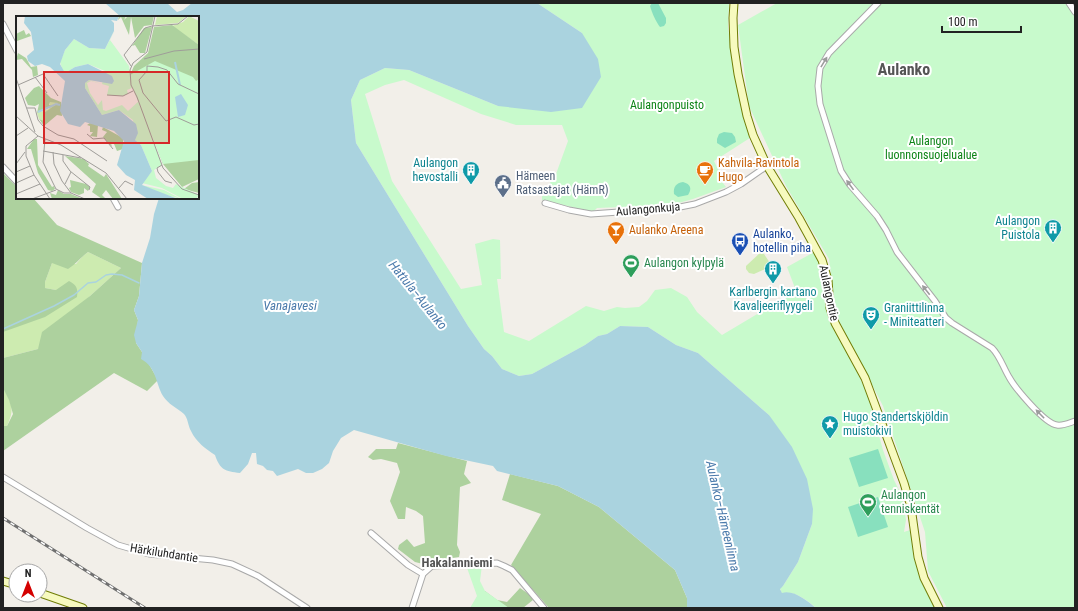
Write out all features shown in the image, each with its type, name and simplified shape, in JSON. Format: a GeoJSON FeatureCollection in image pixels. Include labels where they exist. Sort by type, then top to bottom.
{"type":"FeatureCollection","features":[{"type":"Feature","properties":{"kind":"main road","name":"Aulangontie"},"geometry":{"type":"LineString","coordinates":[[734,3],[734,47],[742,97],[753,135],[767,166],[799,218],[822,260],[828,280],[830,308],[835,323],[865,378],[904,484],[911,507],[918,557],[924,578],[939,608]]}},
{"type":"Feature","properties":{"kind":"main road"},"geometry":{"type":"LineString","coordinates":[[48,596],[83,608]]}},
{"type":"Feature","properties":{"kind":"street"},"geometry":{"type":"LineString","coordinates":[[878,3],[829,53],[820,68],[818,86],[820,104],[841,171],[850,185],[877,216],[897,252],[935,301],[946,318],[992,348],[1016,388],[1050,423],[1057,425],[1075,421]]}},
{"type":"Feature","properties":{"kind":"street"},"geometry":{"type":"LineString","coordinates":[[1069,3],[1075,12]]}},
{"type":"Feature","properties":{"kind":"street"},"geometry":{"type":"LineString","coordinates":[[3,24],[16,49]]}},
{"type":"Feature","properties":{"kind":"street","name":"Aulangonkuja"},"geometry":{"type":"LineString","coordinates":[[545,203],[569,210],[591,214],[675,208],[694,204],[726,192],[741,184],[767,166]]}},
{"type":"Feature","properties":{"kind":"street"},"geometry":{"type":"LineString","coordinates":[[3,167],[16,181]]}},
{"type":"Feature","properties":{"kind":"street"},"geometry":{"type":"LineString","coordinates":[[114,199],[118,206]]}},
{"type":"Feature","properties":{"kind":"street","name":"Härkiluhdantie"},"geometry":{"type":"LineString","coordinates":[[3,477],[86,528],[118,545],[148,554],[213,560],[232,564],[258,576],[307,608]]}},
{"type":"Feature","properties":{"kind":"street"},"geometry":{"type":"LineString","coordinates":[[371,533],[408,565],[423,574]]}},
{"type":"Feature","properties":{"kind":"street"},"geometry":{"type":"LineString","coordinates":[[412,608],[423,574],[432,566],[497,563],[512,570],[544,608]]}},
{"type":"Feature","properties":{"kind":"green space","name":"Aulangonpuisto"},"geometry":{"type":"Polygon","coordinates":[[[537,3],[729,3],[728,27],[741,108],[753,136],[714,161],[720,173],[717,175],[726,187],[671,205],[597,208],[593,212],[542,200],[542,195],[556,174],[568,141],[562,125],[516,125],[481,114],[404,80],[385,85],[365,94],[392,181],[461,289],[482,285],[475,244],[493,239],[500,240],[501,279],[497,279],[504,332],[529,341],[586,306],[604,311],[617,307],[639,307],[647,301],[655,290],[671,288],[687,297],[697,312],[722,335],[789,295],[795,288],[787,267],[816,251],[823,276],[826,305],[831,325],[851,358],[868,396],[883,450],[903,502],[906,520],[904,532],[910,530],[914,558],[921,580],[935,608],[816,608],[805,599],[795,594],[782,594],[780,588],[783,586],[798,562],[812,524],[769,415],[698,353],[676,345],[648,327],[620,326],[607,334],[598,336],[585,345],[532,374],[519,376],[502,369],[492,356],[484,349],[468,326],[356,143],[351,100],[360,80],[385,68],[409,70],[498,106],[582,33],[537,3]]]}},
{"type":"Feature","properties":{"kind":"green space"},"geometry":{"type":"Polygon","coordinates":[[[652,3],[658,3],[666,18],[666,23],[664,26],[660,27],[656,20],[650,6],[652,3]]]}},
{"type":"Feature","properties":{"kind":"green space","name":"Aulangon luonnonsuojelualue"},"geometry":{"type":"Polygon","coordinates":[[[777,3],[1075,3],[1075,608],[947,608],[928,571],[925,532],[883,406],[836,315],[829,259],[786,186],[749,106],[738,25],[777,3]]]}},
{"type":"Feature","properties":{"kind":"green space"},"geometry":{"type":"Polygon","coordinates":[[[724,132],[732,133],[736,142],[725,148],[717,143],[719,134],[724,132]]]}},
{"type":"Feature","properties":{"kind":"green space"},"geometry":{"type":"Polygon","coordinates":[[[3,173],[16,186],[16,199],[34,199],[57,225],[142,263],[139,296],[134,310],[138,320],[136,343],[158,380],[147,391],[114,373],[3,451],[3,426],[7,426],[13,414],[9,400],[3,388],[3,358],[38,349],[42,332],[90,296],[121,268],[88,252],[68,269],[52,263],[45,282],[45,288],[56,290],[69,281],[74,284],[76,288],[77,297],[45,317],[3,332],[3,173]]]}},
{"type":"Feature","properties":{"kind":"green space"},"geometry":{"type":"Polygon","coordinates":[[[683,182],[689,185],[690,191],[688,195],[678,197],[674,194],[674,189],[678,183],[683,182]]]}},
{"type":"Feature","properties":{"kind":"green space"},"geometry":{"type":"Polygon","coordinates":[[[762,251],[772,266],[754,274],[749,273],[746,266],[762,251]]]}},
{"type":"Feature","properties":{"kind":"green space"},"geometry":{"type":"Polygon","coordinates":[[[88,252],[121,268],[90,296],[38,349],[3,358],[3,332],[56,290],[45,288],[45,282],[52,263],[76,264],[88,252]]]}},
{"type":"Feature","properties":{"kind":"green space"},"geometry":{"type":"Polygon","coordinates":[[[3,388],[9,398],[12,411],[7,426],[3,426],[3,388]]]}},
{"type":"Feature","properties":{"kind":"green space"},"geometry":{"type":"Polygon","coordinates":[[[398,443],[467,461],[464,474],[471,483],[460,487],[457,545],[460,552],[459,557],[423,564],[415,562],[398,549],[399,545],[407,539],[414,547],[425,543],[423,516],[406,507],[405,519],[398,519],[390,501],[400,472],[397,463],[381,459],[373,460],[368,457],[376,449],[396,449],[398,443]]]}},
{"type":"Feature","properties":{"kind":"green space","name":"Aulangon tenniskentät"},"geometry":{"type":"Polygon","coordinates":[[[878,449],[888,478],[859,487],[849,458],[878,449]]]}},
{"type":"Feature","properties":{"kind":"green space"},"geometry":{"type":"Polygon","coordinates":[[[510,474],[558,486],[599,507],[675,570],[687,598],[687,608],[549,608],[511,565],[541,514],[502,500],[510,474]]]}},
{"type":"Feature","properties":{"kind":"green space","name":"Aulangon tenniskentät"},"geometry":{"type":"Polygon","coordinates":[[[878,497],[888,527],[858,537],[848,507],[878,497]]]}},
{"type":"Feature","properties":{"kind":"green space"},"geometry":{"type":"Polygon","coordinates":[[[466,565],[482,565],[480,581],[485,591],[509,608],[470,608],[477,596],[466,565]]]}},
{"type":"Feature","properties":{"kind":"green space"},"geometry":{"type":"Polygon","coordinates":[[[520,588],[530,595],[533,600],[523,608],[470,608],[485,591],[497,600],[507,602],[520,588]]]}},
{"type":"Feature","properties":{"kind":"water","name":"Vanajavesi"},"geometry":{"type":"Polygon","coordinates":[[[105,3],[167,3],[177,12],[183,10],[192,3],[537,3],[582,33],[598,59],[601,77],[582,108],[551,112],[498,106],[409,70],[385,68],[360,80],[351,100],[356,143],[468,326],[484,349],[492,356],[502,369],[519,376],[532,374],[585,345],[598,336],[607,334],[620,326],[648,327],[676,345],[698,353],[769,415],[792,447],[807,479],[813,509],[812,524],[798,562],[780,589],[782,593],[786,592],[800,596],[816,608],[687,608],[687,598],[675,570],[599,507],[558,486],[497,471],[493,466],[446,456],[354,430],[341,438],[333,451],[329,463],[322,469],[313,473],[306,473],[298,469],[277,476],[273,471],[267,470],[263,466],[257,464],[256,453],[252,453],[248,464],[240,473],[221,467],[215,455],[198,442],[193,435],[184,414],[170,404],[163,396],[153,371],[141,359],[142,352],[136,343],[134,335],[138,320],[134,310],[139,296],[142,263],[150,238],[154,214],[159,199],[199,199],[199,16],[120,16],[105,3]]]}},
{"type":"Feature","properties":{"kind":"waterway"},"geometry":{"type":"LineString","coordinates":[[3,329],[54,306],[74,295],[88,283],[96,282],[106,275],[122,275],[139,283]]}},
{"type":"Feature","properties":{"kind":"railway"},"geometry":{"type":"LineString","coordinates":[[3,518],[145,608]]}},
{"type":"Feature","properties":{"kind":"place","name":"Aulangon hevostalli"},"geometry":{"type":"Point","coordinates":[471,185]}},
{"type":"Feature","properties":{"kind":"place","name":"Kahvila-Ravintola Hugo"},"geometry":{"type":"Point","coordinates":[705,185]}},
{"type":"Feature","properties":{"kind":"place","name":"Hämeen Ratsastajat (HämR)"},"geometry":{"type":"Point","coordinates":[503,198]}},
{"type":"Feature","properties":{"kind":"place","name":"Aulangon Puistola"},"geometry":{"type":"Point","coordinates":[1053,243]}},
{"type":"Feature","properties":{"kind":"place","name":"Aulanko Areena"},"geometry":{"type":"Point","coordinates":[616,245]}},
{"type":"Feature","properties":{"kind":"place","name":"Aulanko, hotellin piha"},"geometry":{"type":"Point","coordinates":[740,256]}},
{"type":"Feature","properties":{"kind":"place","name":"Aulangon kylpylä"},"geometry":{"type":"Point","coordinates":[631,278]}},
{"type":"Feature","properties":{"kind":"place","name":"Karlbergin kartano Kavaljeeriflyygeli"},"geometry":{"type":"Point","coordinates":[773,284]}},
{"type":"Feature","properties":{"kind":"place","name":"Graniittilinna - Miniteatteri"},"geometry":{"type":"Point","coordinates":[871,330]}},
{"type":"Feature","properties":{"kind":"place","name":"Hugo Standertskjöldin muistokivi"},"geometry":{"type":"Point","coordinates":[830,439]}},
{"type":"Feature","properties":{"kind":"place","name":"Aulangon tenniskentät"},"geometry":{"type":"Point","coordinates":[868,517]}},
{"type":"Feature","properties":{"kind":"district","name":"Aulanko"},"geometry":{"type":"Point","coordinates":[904,69]}},
{"type":"Feature","properties":{"kind":"district","name":"Hakalanniemi"},"geometry":{"type":"Point","coordinates":[457,562]}},
{"type":"Feature","properties":{"kind":"water label","name":"Hattula–Aulanko"},"geometry":{"type":"Point","coordinates":[418,295]}},
{"type":"Feature","properties":{"kind":"water label","name":"Aulanko–Hämeenlinna"},"geometry":{"type":"Point","coordinates":[723,516]}}]}
